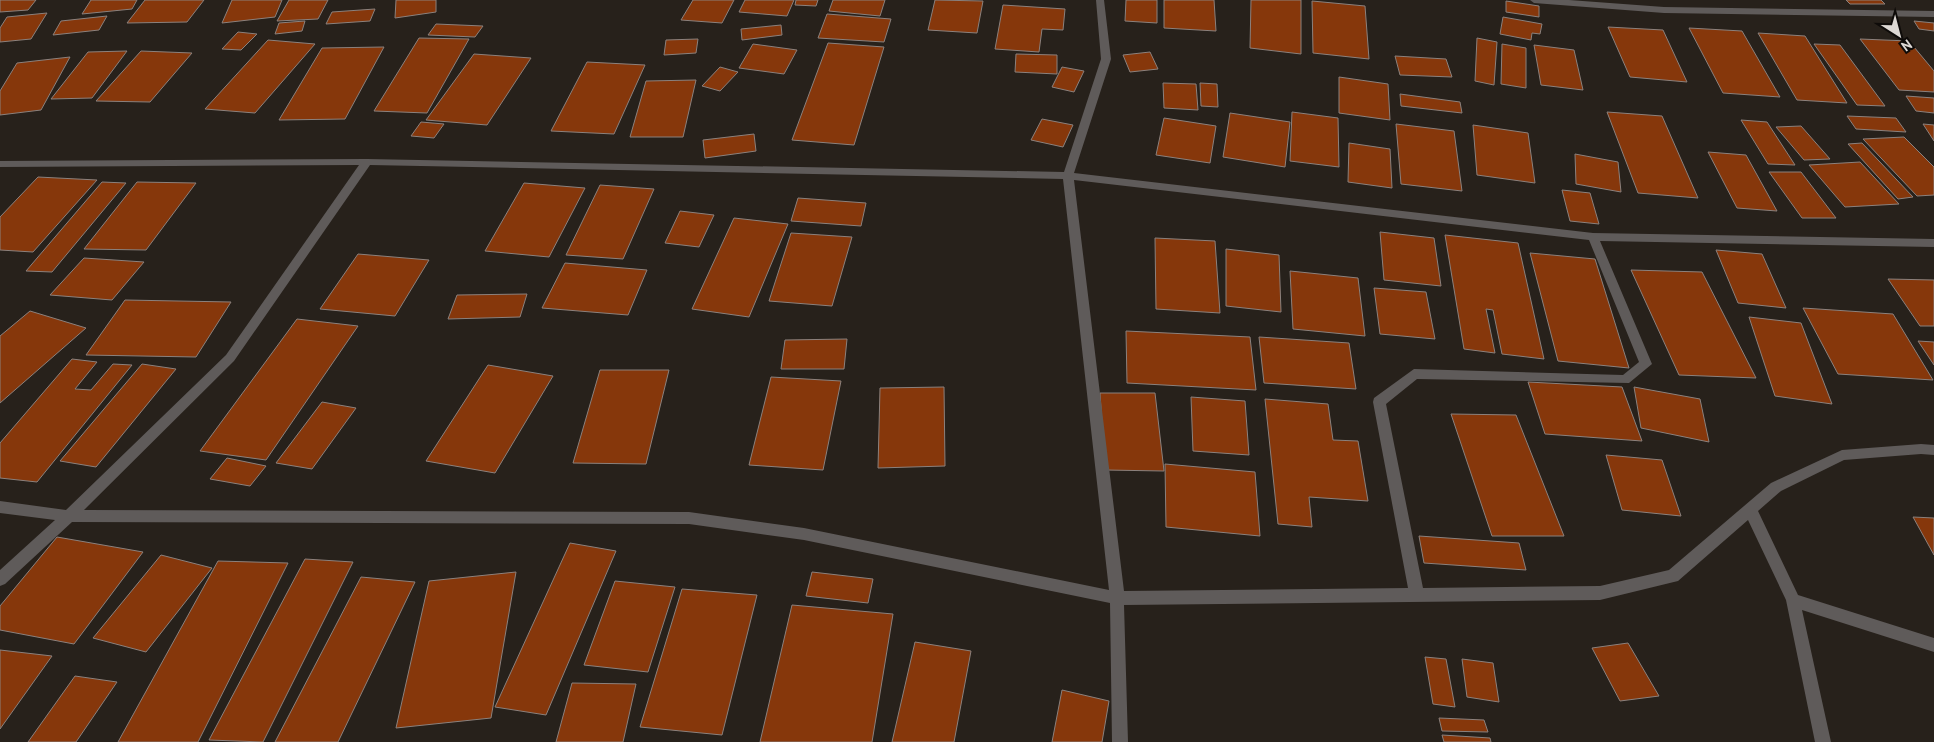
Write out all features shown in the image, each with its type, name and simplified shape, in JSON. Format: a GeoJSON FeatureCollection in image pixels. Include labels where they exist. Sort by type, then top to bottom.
{"type":"FeatureCollection","features":[{"type":"Feature","properties":{"kind":"street"},"geometry":{"type":"LineString","coordinates":[[1100,0],[1106,59],[1068,176],[1117,598],[1120,742]]}},
{"type":"Feature","properties":{"kind":"street"},"geometry":{"type":"LineString","coordinates":[[1534,0],[1664,10],[1934,14]]}},
{"type":"Feature","properties":{"kind":"street"},"geometry":{"type":"LineString","coordinates":[[0,579],[69,516],[230,358],[367,162]]}},
{"type":"Feature","properties":{"kind":"street"},"geometry":{"type":"LineString","coordinates":[[0,164],[367,162],[1068,176],[1593,237],[1934,243]]}},
{"type":"Feature","properties":{"kind":"street"},"geometry":{"type":"LineString","coordinates":[[1417,595],[1379,402],[1414,374],[1624,380],[1646,364],[1593,237]]}},
{"type":"Feature","properties":{"kind":"street"},"geometry":{"type":"LineString","coordinates":[[0,508],[69,516],[689,518],[804,534],[1117,598],[1600,593],[1673,576],[1776,487],[1842,455],[1934,450]]}},
{"type":"Feature","properties":{"kind":"street"},"geometry":{"type":"LineString","coordinates":[[1750,509],[1793,600],[1823,742]]}},
{"type":"Feature","properties":{"kind":"street"},"geometry":{"type":"LineString","coordinates":[[1793,600],[1934,646]]}},
{"type":"Feature","properties":{"kind":"building"},"geometry":{"type":"Polygon","coordinates":[[[0,0],[36,0],[28,10],[0,12],[0,0]]]}},
{"type":"Feature","properties":{"kind":"building"},"geometry":{"type":"Polygon","coordinates":[[[91,0],[137,0],[132,9],[82,14],[91,0]]]}},
{"type":"Feature","properties":{"kind":"building"},"geometry":{"type":"Polygon","coordinates":[[[145,0],[204,0],[187,22],[127,23],[145,0]]]}},
{"type":"Feature","properties":{"kind":"building"},"geometry":{"type":"Polygon","coordinates":[[[232,0],[282,0],[275,17],[222,23],[232,0]]]}},
{"type":"Feature","properties":{"kind":"building"},"geometry":{"type":"Polygon","coordinates":[[[289,0],[328,0],[318,19],[277,21],[289,0]]]}},
{"type":"Feature","properties":{"kind":"building"},"geometry":{"type":"Polygon","coordinates":[[[396,0],[436,0],[436,12],[395,18],[396,0]]]}},
{"type":"Feature","properties":{"kind":"building"},"geometry":{"type":"Polygon","coordinates":[[[693,0],[734,0],[722,23],[681,20],[693,0]]]}},
{"type":"Feature","properties":{"kind":"building"},"geometry":{"type":"Polygon","coordinates":[[[745,0],[794,0],[787,16],[739,12],[745,0]]]}},
{"type":"Feature","properties":{"kind":"building"},"geometry":{"type":"Polygon","coordinates":[[[796,0],[818,0],[816,6],[795,5],[796,0]]]}},
{"type":"Feature","properties":{"kind":"building"},"geometry":{"type":"Polygon","coordinates":[[[833,0],[885,0],[880,16],[829,11],[833,0]]]}},
{"type":"Feature","properties":{"kind":"building"},"geometry":{"type":"Polygon","coordinates":[[[935,0],[983,1],[977,33],[928,30],[935,0]]]}},
{"type":"Feature","properties":{"kind":"building"},"geometry":{"type":"Polygon","coordinates":[[[1126,0],[1157,0],[1157,23],[1125,21],[1126,0]]]}},
{"type":"Feature","properties":{"kind":"building"},"geometry":{"type":"Polygon","coordinates":[[[1164,0],[1214,0],[1216,31],[1164,28],[1164,0]]]}},
{"type":"Feature","properties":{"kind":"building"},"geometry":{"type":"Polygon","coordinates":[[[1251,0],[1301,0],[1301,54],[1250,48],[1251,0]]]}},
{"type":"Feature","properties":{"kind":"building"},"geometry":{"type":"Polygon","coordinates":[[[1846,0],[1881,0],[1885,4],[1850,4],[1846,0]]]}},
{"type":"Feature","properties":{"kind":"building"},"geometry":{"type":"Polygon","coordinates":[[[1312,1],[1365,6],[1369,59],[1313,53],[1312,1]]]}},
{"type":"Feature","properties":{"kind":"building"},"geometry":{"type":"Polygon","coordinates":[[[1506,1],[1539,6],[1539,17],[1506,12],[1506,1]]]}},
{"type":"Feature","properties":{"kind":"building"},"geometry":{"type":"Polygon","coordinates":[[[1003,5],[1065,9],[1063,30],[1042,29],[1039,52],[995,49],[1003,5]]]}},
{"type":"Feature","properties":{"kind":"building"},"geometry":{"type":"Polygon","coordinates":[[[375,9],[370,21],[326,24],[332,12],[375,9]]]}},
{"type":"Feature","properties":{"kind":"building"},"geometry":{"type":"Polygon","coordinates":[[[47,13],[31,39],[0,42],[0,28],[7,17],[47,13]]]}},
{"type":"Feature","properties":{"kind":"building"},"geometry":{"type":"Polygon","coordinates":[[[827,14],[891,19],[884,42],[818,38],[827,14]]]}},
{"type":"Feature","properties":{"kind":"building"},"geometry":{"type":"Polygon","coordinates":[[[107,16],[99,30],[53,35],[61,21],[107,16]]]}},
{"type":"Feature","properties":{"kind":"building"},"geometry":{"type":"Polygon","coordinates":[[[1503,17],[1542,24],[1540,34],[1532,33],[1531,40],[1500,34],[1503,17]]]}},
{"type":"Feature","properties":{"kind":"building"},"geometry":{"type":"Polygon","coordinates":[[[305,21],[302,31],[275,34],[279,23],[305,21]]]}},
{"type":"Feature","properties":{"kind":"building"},"geometry":{"type":"Polygon","coordinates":[[[1914,21],[1934,23],[1934,31],[1919,29],[1914,21]]]}},
{"type":"Feature","properties":{"kind":"building"},"geometry":{"type":"Polygon","coordinates":[[[436,24],[483,26],[475,37],[428,35],[436,24]]]}},
{"type":"Feature","properties":{"kind":"building"},"geometry":{"type":"Polygon","coordinates":[[[781,25],[782,35],[742,40],[741,29],[781,25]]]}},
{"type":"Feature","properties":{"kind":"building"},"geometry":{"type":"Polygon","coordinates":[[[1608,27],[1663,30],[1687,82],[1630,77],[1608,27]]]}},
{"type":"Feature","properties":{"kind":"building"},"geometry":{"type":"Polygon","coordinates":[[[1689,28],[1742,31],[1780,97],[1723,93],[1689,28]]]}},
{"type":"Feature","properties":{"kind":"building"},"geometry":{"type":"Polygon","coordinates":[[[238,32],[257,34],[241,50],[222,49],[238,32]]]}},
{"type":"Feature","properties":{"kind":"building"},"geometry":{"type":"Polygon","coordinates":[[[1758,33],[1805,36],[1847,103],[1797,100],[1758,33]]]}},
{"type":"Feature","properties":{"kind":"building"},"geometry":{"type":"Polygon","coordinates":[[[419,38],[469,39],[427,113],[374,111],[419,38]]]}},
{"type":"Feature","properties":{"kind":"building"},"geometry":{"type":"Polygon","coordinates":[[[1477,38],[1497,42],[1494,85],[1475,81],[1477,38]]]}},
{"type":"Feature","properties":{"kind":"building"},"geometry":{"type":"Polygon","coordinates":[[[698,39],[696,53],[664,55],[666,40],[698,39]]]}},
{"type":"Feature","properties":{"kind":"building"},"geometry":{"type":"Polygon","coordinates":[[[1860,39],[1909,41],[1934,71],[1934,92],[1899,90],[1860,39]]]}},
{"type":"Feature","properties":{"kind":"building"},"geometry":{"type":"Polygon","coordinates":[[[268,40],[315,44],[255,113],[205,109],[268,40]]]}},
{"type":"Feature","properties":{"kind":"building"},"geometry":{"type":"Polygon","coordinates":[[[828,43],[884,47],[854,145],[792,140],[828,43]]]}},
{"type":"Feature","properties":{"kind":"building"},"geometry":{"type":"Polygon","coordinates":[[[753,44],[797,50],[784,74],[739,68],[753,44]]]}},
{"type":"Feature","properties":{"kind":"building"},"geometry":{"type":"Polygon","coordinates":[[[1502,44],[1526,48],[1526,88],[1501,84],[1502,44]]]}},
{"type":"Feature","properties":{"kind":"building"},"geometry":{"type":"Polygon","coordinates":[[[1814,44],[1840,45],[1885,106],[1857,105],[1814,44]]]}},
{"type":"Feature","properties":{"kind":"building"},"geometry":{"type":"Polygon","coordinates":[[[1534,45],[1574,50],[1583,90],[1541,85],[1534,45]]]}},
{"type":"Feature","properties":{"kind":"building"},"geometry":{"type":"Polygon","coordinates":[[[384,47],[345,119],[279,120],[322,48],[384,47]]]}},
{"type":"Feature","properties":{"kind":"building"},"geometry":{"type":"Polygon","coordinates":[[[127,51],[92,98],[51,99],[88,52],[127,51]]]}},
{"type":"Feature","properties":{"kind":"building"},"geometry":{"type":"Polygon","coordinates":[[[141,51],[192,53],[150,102],[96,101],[141,51]]]}},
{"type":"Feature","properties":{"kind":"building"},"geometry":{"type":"Polygon","coordinates":[[[1150,52],[1158,69],[1130,72],[1123,55],[1150,52]]]}},
{"type":"Feature","properties":{"kind":"building"},"geometry":{"type":"Polygon","coordinates":[[[474,54],[531,58],[487,125],[426,120],[474,54]]]}},
{"type":"Feature","properties":{"kind":"building"},"geometry":{"type":"Polygon","coordinates":[[[1016,54],[1057,55],[1057,74],[1015,72],[1016,54]]]}},
{"type":"Feature","properties":{"kind":"building"},"geometry":{"type":"Polygon","coordinates":[[[1395,56],[1446,59],[1452,77],[1400,75],[1395,56]]]}},
{"type":"Feature","properties":{"kind":"building"},"geometry":{"type":"Polygon","coordinates":[[[70,57],[41,110],[0,115],[0,91],[17,63],[70,57]]]}},
{"type":"Feature","properties":{"kind":"building"},"geometry":{"type":"Polygon","coordinates":[[[587,62],[645,65],[614,134],[551,131],[587,62]]]}},
{"type":"Feature","properties":{"kind":"building"},"geometry":{"type":"Polygon","coordinates":[[[720,67],[738,72],[720,91],[702,86],[720,67]]]}},
{"type":"Feature","properties":{"kind":"building"},"geometry":{"type":"Polygon","coordinates":[[[1062,67],[1084,71],[1074,92],[1052,87],[1062,67]]]}},
{"type":"Feature","properties":{"kind":"building"},"geometry":{"type":"Polygon","coordinates":[[[1339,77],[1388,84],[1390,120],[1339,113],[1339,77]]]}},
{"type":"Feature","properties":{"kind":"building"},"geometry":{"type":"Polygon","coordinates":[[[696,80],[683,137],[630,137],[646,81],[696,80]]]}},
{"type":"Feature","properties":{"kind":"building"},"geometry":{"type":"Polygon","coordinates":[[[1163,83],[1196,84],[1198,110],[1164,108],[1163,83]]]}},
{"type":"Feature","properties":{"kind":"building"},"geometry":{"type":"Polygon","coordinates":[[[1200,83],[1217,84],[1218,107],[1201,106],[1200,83]]]}},
{"type":"Feature","properties":{"kind":"building"},"geometry":{"type":"Polygon","coordinates":[[[1400,94],[1460,102],[1462,113],[1401,106],[1400,94]]]}},
{"type":"Feature","properties":{"kind":"building"},"geometry":{"type":"Polygon","coordinates":[[[1906,96],[1934,98],[1934,113],[1916,111],[1906,96]]]}},
{"type":"Feature","properties":{"kind":"building"},"geometry":{"type":"Polygon","coordinates":[[[1292,112],[1338,118],[1339,167],[1290,161],[1292,112]]]}},
{"type":"Feature","properties":{"kind":"building"},"geometry":{"type":"Polygon","coordinates":[[[1607,112],[1662,116],[1698,198],[1638,193],[1607,112]]]}},
{"type":"Feature","properties":{"kind":"building"},"geometry":{"type":"Polygon","coordinates":[[[1230,113],[1290,122],[1285,167],[1223,157],[1230,113]]]}},
{"type":"Feature","properties":{"kind":"building"},"geometry":{"type":"Polygon","coordinates":[[[1847,116],[1896,118],[1906,132],[1856,129],[1847,116]]]}},
{"type":"Feature","properties":{"kind":"building"},"geometry":{"type":"Polygon","coordinates":[[[1164,118],[1216,126],[1210,163],[1156,155],[1164,118]]]}},
{"type":"Feature","properties":{"kind":"building"},"geometry":{"type":"Polygon","coordinates":[[[1042,119],[1073,125],[1063,147],[1031,140],[1042,119]]]}},
{"type":"Feature","properties":{"kind":"building"},"geometry":{"type":"Polygon","coordinates":[[[1741,120],[1767,122],[1795,165],[1768,164],[1741,120]]]}},
{"type":"Feature","properties":{"kind":"building"},"geometry":{"type":"Polygon","coordinates":[[[421,122],[444,124],[434,138],[411,136],[421,122]]]}},
{"type":"Feature","properties":{"kind":"building"},"geometry":{"type":"Polygon","coordinates":[[[1396,124],[1454,131],[1462,191],[1401,184],[1396,124]]]}},
{"type":"Feature","properties":{"kind":"building"},"geometry":{"type":"Polygon","coordinates":[[[1923,124],[1934,125],[1934,141],[1923,124]]]}},
{"type":"Feature","properties":{"kind":"building"},"geometry":{"type":"Polygon","coordinates":[[[1473,125],[1528,133],[1535,183],[1477,175],[1473,125]]]}},
{"type":"Feature","properties":{"kind":"building"},"geometry":{"type":"Polygon","coordinates":[[[1801,126],[1830,159],[1804,160],[1776,127],[1801,126]]]}},
{"type":"Feature","properties":{"kind":"building"},"geometry":{"type":"Polygon","coordinates":[[[754,134],[756,151],[705,158],[703,140],[754,134]]]}},
{"type":"Feature","properties":{"kind":"building"},"geometry":{"type":"Polygon","coordinates":[[[1904,137],[1934,167],[1934,195],[1917,196],[1863,139],[1904,137]]]}},
{"type":"Feature","properties":{"kind":"building"},"geometry":{"type":"Polygon","coordinates":[[[1349,143],[1390,149],[1392,188],[1348,182],[1349,143]]]}},
{"type":"Feature","properties":{"kind":"building"},"geometry":{"type":"Polygon","coordinates":[[[1862,143],[1913,197],[1898,199],[1848,144],[1862,143]]]}},
{"type":"Feature","properties":{"kind":"building"},"geometry":{"type":"Polygon","coordinates":[[[1708,152],[1746,155],[1777,211],[1737,208],[1708,152]]]}},
{"type":"Feature","properties":{"kind":"building"},"geometry":{"type":"Polygon","coordinates":[[[1575,154],[1618,162],[1621,192],[1576,184],[1575,154]]]}},
{"type":"Feature","properties":{"kind":"building"},"geometry":{"type":"Polygon","coordinates":[[[1860,162],[1899,204],[1845,207],[1809,165],[1860,162]]]}},
{"type":"Feature","properties":{"kind":"building"},"geometry":{"type":"Polygon","coordinates":[[[1769,172],[1801,172],[1836,218],[1802,218],[1769,172]]]}},
{"type":"Feature","properties":{"kind":"building"},"geometry":{"type":"Polygon","coordinates":[[[38,177],[97,180],[33,252],[0,250],[0,217],[38,177]]]}},
{"type":"Feature","properties":{"kind":"building"},"geometry":{"type":"Polygon","coordinates":[[[102,182],[126,183],[52,272],[26,271],[102,182]]]}},
{"type":"Feature","properties":{"kind":"building"},"geometry":{"type":"Polygon","coordinates":[[[137,182],[196,183],[146,250],[84,249],[137,182]]]}},
{"type":"Feature","properties":{"kind":"building"},"geometry":{"type":"Polygon","coordinates":[[[524,183],[585,188],[549,257],[485,251],[524,183]]]}},
{"type":"Feature","properties":{"kind":"building"},"geometry":{"type":"Polygon","coordinates":[[[600,185],[654,189],[623,259],[566,255],[600,185]]]}},
{"type":"Feature","properties":{"kind":"building"},"geometry":{"type":"Polygon","coordinates":[[[1562,190],[1590,193],[1599,224],[1570,221],[1562,190]]]}},
{"type":"Feature","properties":{"kind":"building"},"geometry":{"type":"Polygon","coordinates":[[[798,198],[866,203],[861,226],[791,221],[798,198]]]}},
{"type":"Feature","properties":{"kind":"building"},"geometry":{"type":"Polygon","coordinates":[[[680,211],[714,215],[699,247],[665,243],[680,211]]]}},
{"type":"Feature","properties":{"kind":"building"},"geometry":{"type":"Polygon","coordinates":[[[734,218],[788,224],[749,317],[692,309],[734,218]]]}},
{"type":"Feature","properties":{"kind":"building"},"geometry":{"type":"Polygon","coordinates":[[[1380,232],[1434,238],[1441,286],[1384,280],[1380,232]]]}},
{"type":"Feature","properties":{"kind":"building"},"geometry":{"type":"Polygon","coordinates":[[[791,233],[852,237],[832,306],[769,301],[791,233]]]}},
{"type":"Feature","properties":{"kind":"building"},"geometry":{"type":"Polygon","coordinates":[[[1445,235],[1518,243],[1544,359],[1502,354],[1493,310],[1486,309],[1495,353],[1464,349],[1445,235]]]}},
{"type":"Feature","properties":{"kind":"building"},"geometry":{"type":"Polygon","coordinates":[[[1155,238],[1215,241],[1220,313],[1156,309],[1155,238]]]}},
{"type":"Feature","properties":{"kind":"building"},"geometry":{"type":"Polygon","coordinates":[[[1226,249],[1279,255],[1281,312],[1226,306],[1226,249]]]}},
{"type":"Feature","properties":{"kind":"building"},"geometry":{"type":"Polygon","coordinates":[[[1716,250],[1762,254],[1786,308],[1738,303],[1716,250]]]}},
{"type":"Feature","properties":{"kind":"building"},"geometry":{"type":"Polygon","coordinates":[[[1530,253],[1595,259],[1629,368],[1558,361],[1530,253]]]}},
{"type":"Feature","properties":{"kind":"building"},"geometry":{"type":"Polygon","coordinates":[[[358,254],[429,260],[395,316],[320,309],[358,254]]]}},
{"type":"Feature","properties":{"kind":"building"},"geometry":{"type":"Polygon","coordinates":[[[84,258],[144,262],[112,300],[50,295],[84,258]]]}},
{"type":"Feature","properties":{"kind":"building"},"geometry":{"type":"Polygon","coordinates":[[[565,263],[647,270],[628,315],[542,308],[565,263]]]}},
{"type":"Feature","properties":{"kind":"building"},"geometry":{"type":"Polygon","coordinates":[[[1631,270],[1702,272],[1756,378],[1679,375],[1631,270]]]}},
{"type":"Feature","properties":{"kind":"building"},"geometry":{"type":"Polygon","coordinates":[[[1290,271],[1358,278],[1365,336],[1293,329],[1290,271]]]}},
{"type":"Feature","properties":{"kind":"building"},"geometry":{"type":"Polygon","coordinates":[[[1888,279],[1934,280],[1934,326],[1920,326],[1888,279]]]}},
{"type":"Feature","properties":{"kind":"building"},"geometry":{"type":"Polygon","coordinates":[[[1374,288],[1426,292],[1435,339],[1380,334],[1374,288]]]}},
{"type":"Feature","properties":{"kind":"building"},"geometry":{"type":"Polygon","coordinates":[[[527,294],[520,317],[448,319],[457,295],[527,294]]]}},
{"type":"Feature","properties":{"kind":"building"},"geometry":{"type":"Polygon","coordinates":[[[125,300],[231,302],[196,357],[86,355],[125,300]]]}},
{"type":"Feature","properties":{"kind":"building"},"geometry":{"type":"Polygon","coordinates":[[[1803,308],[1893,314],[1933,380],[1838,374],[1803,308]]]}},
{"type":"Feature","properties":{"kind":"building"},"geometry":{"type":"Polygon","coordinates":[[[30,311],[86,328],[0,403],[0,336],[30,311]]]}},
{"type":"Feature","properties":{"kind":"building"},"geometry":{"type":"Polygon","coordinates":[[[1749,317],[1801,323],[1832,404],[1775,396],[1749,317]]]}},
{"type":"Feature","properties":{"kind":"building"},"geometry":{"type":"Polygon","coordinates":[[[297,319],[358,326],[266,460],[200,451],[297,319]]]}},
{"type":"Feature","properties":{"kind":"building"},"geometry":{"type":"Polygon","coordinates":[[[1126,331],[1250,337],[1256,390],[1127,383],[1126,331]]]}},
{"type":"Feature","properties":{"kind":"building"},"geometry":{"type":"Polygon","coordinates":[[[1259,337],[1349,343],[1356,389],[1264,383],[1259,337]]]}},
{"type":"Feature","properties":{"kind":"building"},"geometry":{"type":"Polygon","coordinates":[[[847,339],[844,369],[781,369],[785,340],[847,339]]]}},
{"type":"Feature","properties":{"kind":"building"},"geometry":{"type":"Polygon","coordinates":[[[1918,341],[1934,342],[1934,365],[1918,341]]]}},
{"type":"Feature","properties":{"kind":"building"},"geometry":{"type":"Polygon","coordinates":[[[72,359],[97,362],[75,389],[91,390],[113,364],[132,365],[37,482],[0,478],[0,443],[72,359]]]}},
{"type":"Feature","properties":{"kind":"building"},"geometry":{"type":"Polygon","coordinates":[[[142,364],[176,369],[96,467],[60,461],[142,364]]]}},
{"type":"Feature","properties":{"kind":"building"},"geometry":{"type":"Polygon","coordinates":[[[488,365],[553,376],[495,473],[426,461],[488,365]]]}},
{"type":"Feature","properties":{"kind":"building"},"geometry":{"type":"Polygon","coordinates":[[[600,370],[669,370],[646,464],[573,463],[600,370]]]}},
{"type":"Feature","properties":{"kind":"building"},"geometry":{"type":"Polygon","coordinates":[[[771,377],[841,381],[823,470],[749,465],[771,377]]]}},
{"type":"Feature","properties":{"kind":"building"},"geometry":{"type":"Polygon","coordinates":[[[1528,382],[1622,387],[1642,441],[1545,434],[1528,382]]]}},
{"type":"Feature","properties":{"kind":"building"},"geometry":{"type":"Polygon","coordinates":[[[944,387],[945,466],[878,468],[880,388],[944,387]]]}},
{"type":"Feature","properties":{"kind":"building"},"geometry":{"type":"Polygon","coordinates":[[[1634,387],[1700,399],[1709,442],[1641,428],[1634,387]]]}},
{"type":"Feature","properties":{"kind":"building"},"geometry":{"type":"Polygon","coordinates":[[[1100,393],[1155,393],[1164,471],[1105,470],[1100,393]]]}},
{"type":"Feature","properties":{"kind":"building"},"geometry":{"type":"Polygon","coordinates":[[[1191,397],[1245,401],[1249,455],[1193,451],[1191,397]]]}},
{"type":"Feature","properties":{"kind":"building"},"geometry":{"type":"Polygon","coordinates":[[[1265,399],[1328,404],[1333,440],[1358,441],[1368,501],[1309,497],[1312,527],[1278,524],[1265,399]]]}},
{"type":"Feature","properties":{"kind":"building"},"geometry":{"type":"Polygon","coordinates":[[[322,402],[356,408],[312,469],[276,463],[322,402]]]}},
{"type":"Feature","properties":{"kind":"building"},"geometry":{"type":"Polygon","coordinates":[[[1451,414],[1516,415],[1564,536],[1492,536],[1451,414]]]}},
{"type":"Feature","properties":{"kind":"building"},"geometry":{"type":"Polygon","coordinates":[[[1606,455],[1662,460],[1681,516],[1622,510],[1606,455]]]}},
{"type":"Feature","properties":{"kind":"building"},"geometry":{"type":"Polygon","coordinates":[[[227,458],[266,466],[250,486],[210,479],[227,458]]]}},
{"type":"Feature","properties":{"kind":"building"},"geometry":{"type":"Polygon","coordinates":[[[1165,464],[1255,472],[1260,536],[1166,527],[1165,464]]]}},
{"type":"Feature","properties":{"kind":"building"},"geometry":{"type":"Polygon","coordinates":[[[1913,517],[1934,518],[1934,555],[1913,517]]]}},
{"type":"Feature","properties":{"kind":"building"},"geometry":{"type":"Polygon","coordinates":[[[1419,536],[1519,543],[1526,570],[1424,563],[1419,536]]]}},
{"type":"Feature","properties":{"kind":"building"},"geometry":{"type":"Polygon","coordinates":[[[57,537],[143,552],[74,644],[0,630],[0,606],[57,537]]]}},
{"type":"Feature","properties":{"kind":"building"},"geometry":{"type":"Polygon","coordinates":[[[570,543],[616,551],[546,715],[495,707],[570,543]]]}},
{"type":"Feature","properties":{"kind":"building"},"geometry":{"type":"Polygon","coordinates":[[[161,555],[212,568],[146,652],[93,638],[161,555]]]}},
{"type":"Feature","properties":{"kind":"building"},"geometry":{"type":"Polygon","coordinates":[[[305,559],[353,562],[263,742],[209,740],[305,559]]]}},
{"type":"Feature","properties":{"kind":"building"},"geometry":{"type":"Polygon","coordinates":[[[218,561],[288,563],[198,742],[118,742],[218,561]]]}},
{"type":"Feature","properties":{"kind":"building"},"geometry":{"type":"Polygon","coordinates":[[[516,572],[491,718],[396,728],[429,581],[516,572]]]}},
{"type":"Feature","properties":{"kind":"building"},"geometry":{"type":"Polygon","coordinates":[[[812,572],[873,579],[868,603],[806,596],[812,572]]]}},
{"type":"Feature","properties":{"kind":"building"},"geometry":{"type":"Polygon","coordinates":[[[361,577],[415,582],[338,742],[275,742],[361,577]]]}},
{"type":"Feature","properties":{"kind":"building"},"geometry":{"type":"Polygon","coordinates":[[[615,581],[675,587],[648,672],[584,665],[615,581]]]}},
{"type":"Feature","properties":{"kind":"building"},"geometry":{"type":"Polygon","coordinates":[[[682,589],[757,595],[722,735],[640,727],[682,589]]]}},
{"type":"Feature","properties":{"kind":"building"},"geometry":{"type":"Polygon","coordinates":[[[792,605],[893,614],[872,742],[760,742],[792,605]]]}},
{"type":"Feature","properties":{"kind":"building"},"geometry":{"type":"Polygon","coordinates":[[[915,642],[971,651],[954,742],[892,742],[915,642]]]}},
{"type":"Feature","properties":{"kind":"building"},"geometry":{"type":"Polygon","coordinates":[[[1628,643],[1659,696],[1620,701],[1592,648],[1628,643]]]}},
{"type":"Feature","properties":{"kind":"building"},"geometry":{"type":"Polygon","coordinates":[[[0,650],[52,656],[0,729],[0,650]]]}},
{"type":"Feature","properties":{"kind":"building"},"geometry":{"type":"Polygon","coordinates":[[[1425,657],[1446,659],[1455,707],[1433,704],[1425,657]]]}},
{"type":"Feature","properties":{"kind":"building"},"geometry":{"type":"Polygon","coordinates":[[[1462,659],[1493,663],[1499,702],[1467,697],[1462,659]]]}},
{"type":"Feature","properties":{"kind":"building"},"geometry":{"type":"Polygon","coordinates":[[[75,676],[117,682],[76,742],[28,742],[75,676]]]}},
{"type":"Feature","properties":{"kind":"building"},"geometry":{"type":"Polygon","coordinates":[[[572,683],[636,684],[623,742],[556,742],[572,683]]]}},
{"type":"Feature","properties":{"kind":"building"},"geometry":{"type":"Polygon","coordinates":[[[1062,690],[1109,701],[1102,742],[1052,742],[1062,690]]]}},
{"type":"Feature","properties":{"kind":"building"},"geometry":{"type":"Polygon","coordinates":[[[1439,718],[1484,720],[1488,732],[1442,731],[1439,718]]]}},
{"type":"Feature","properties":{"kind":"building"},"geometry":{"type":"Polygon","coordinates":[[[1442,735],[1490,738],[1491,742],[1444,742],[1442,735]]]}}]}
